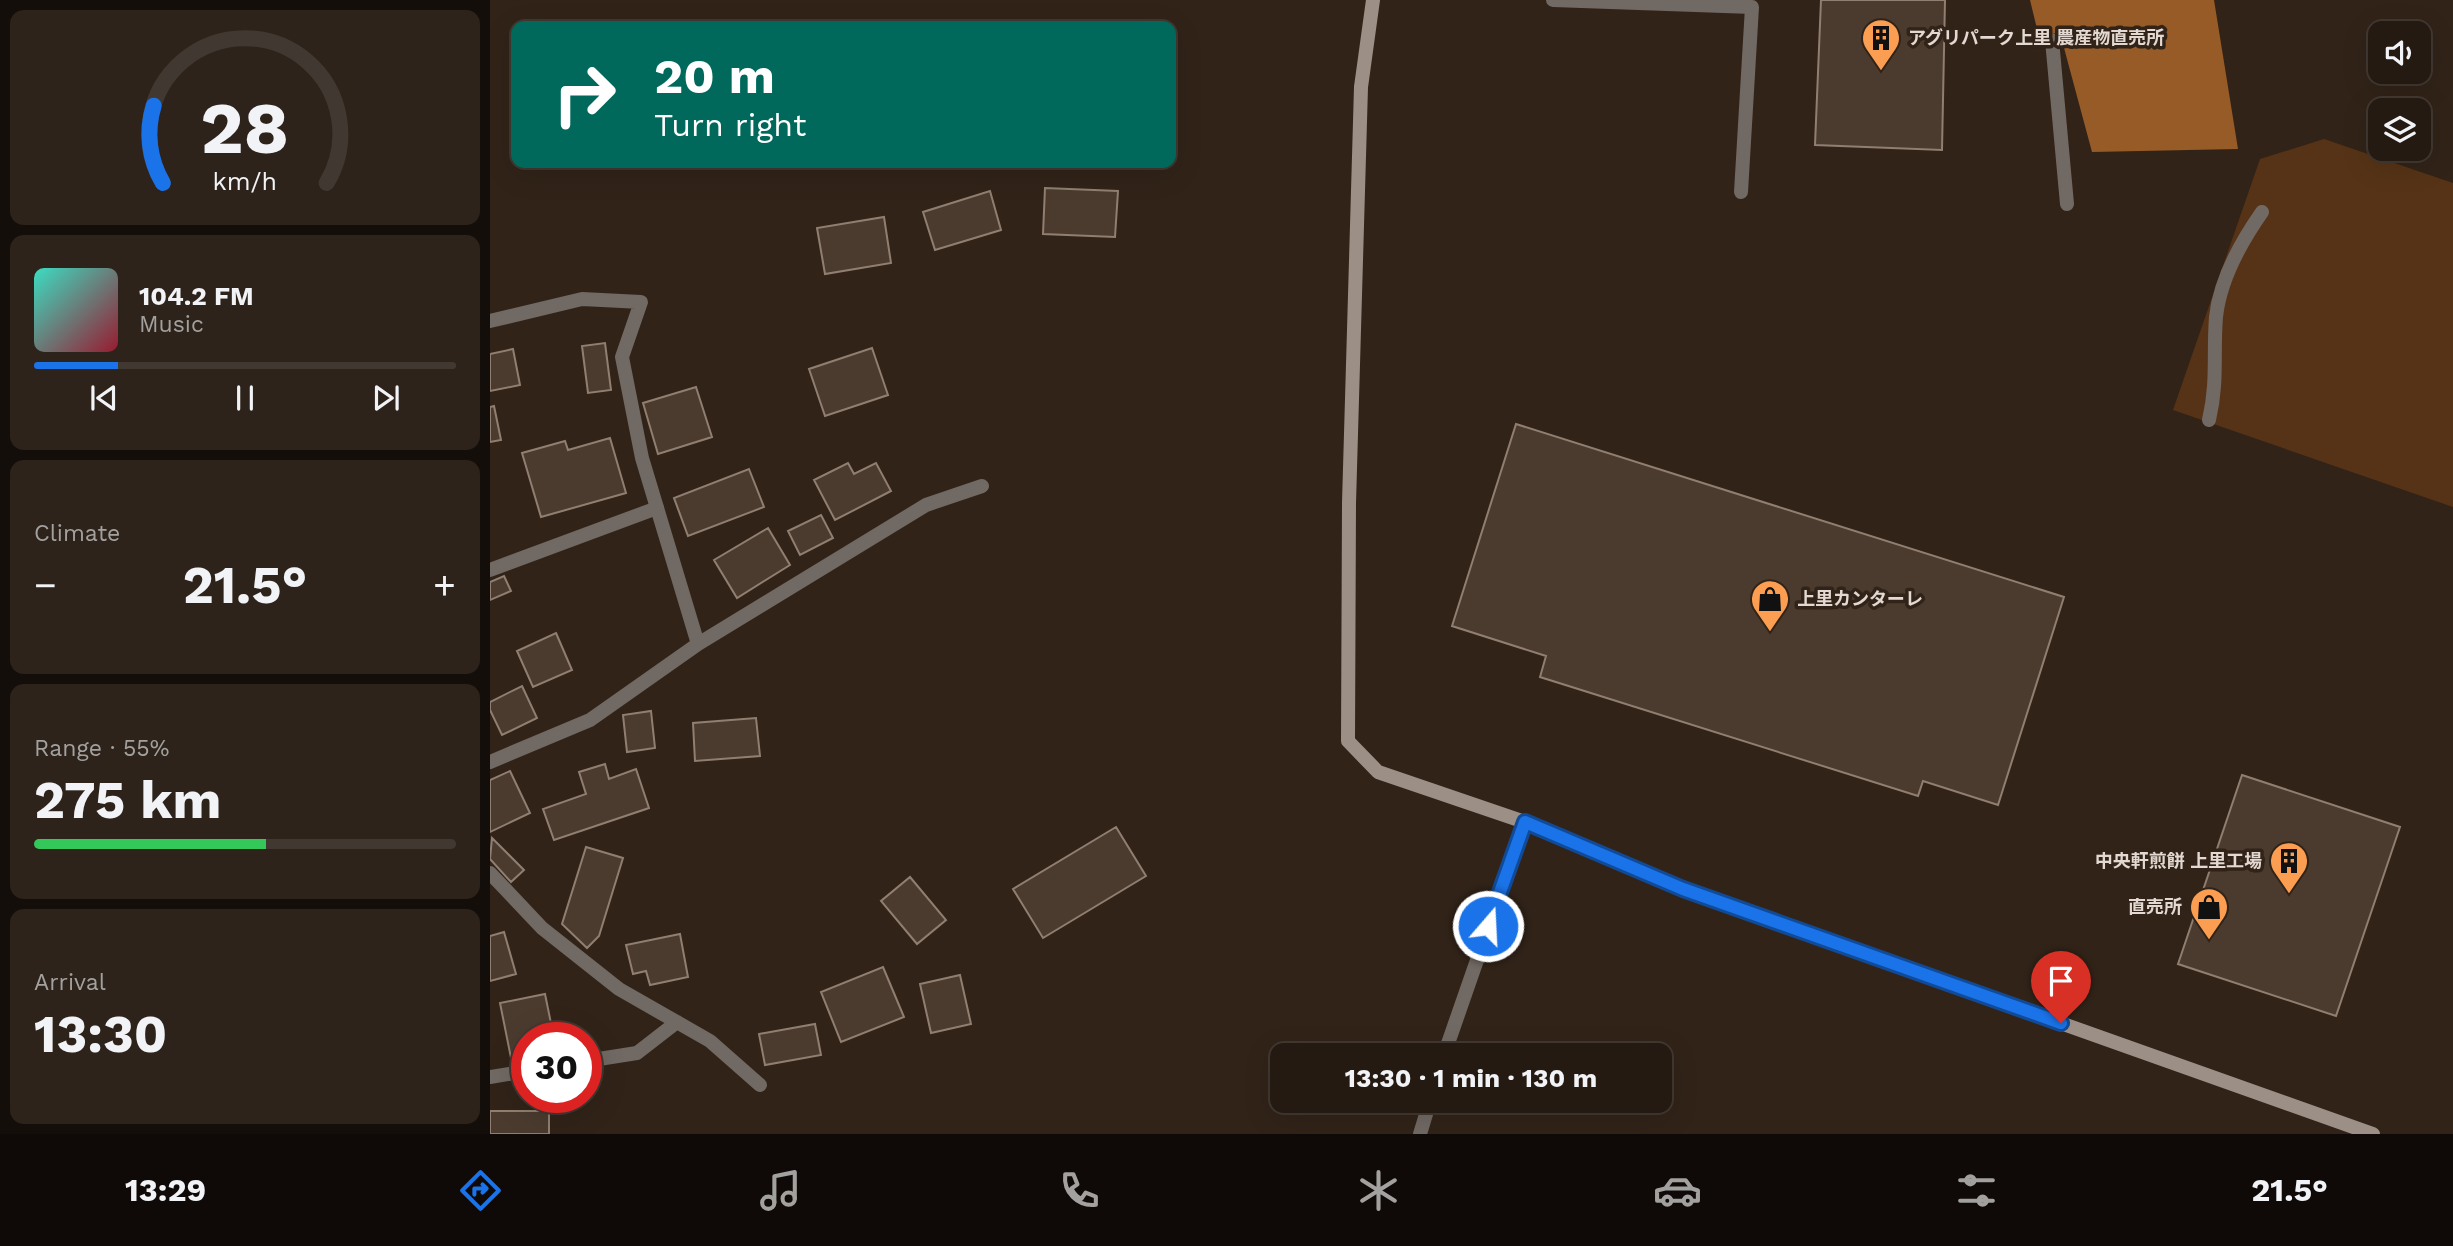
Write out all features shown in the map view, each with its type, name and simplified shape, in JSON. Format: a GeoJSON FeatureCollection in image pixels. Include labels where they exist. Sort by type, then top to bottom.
{"type":"FeatureCollection","features":[{"type":"Feature","properties":{"kind":"street"},"geometry":{"type":"LineString","coordinates":[[1373,0],[1361,100],[1349,503],[1348,741],[1378,772],[1525,822],[1683,889],[2373,1134]]}},
{"type":"Feature","properties":{"kind":"street"},"geometry":{"type":"LineString","coordinates":[[1553,0],[1752,7],[1741,192]]}},
{"type":"Feature","properties":{"kind":"street"},"geometry":{"type":"LineString","coordinates":[[2052,40],[2067,204]]}},
{"type":"Feature","properties":{"kind":"street"},"geometry":{"type":"LineString","coordinates":[[2209,420],[2216,388],[2216,315],[2241,243],[2262,212]]}},
{"type":"Feature","properties":{"kind":"street"},"geometry":{"type":"LineString","coordinates":[[490,321],[582,299],[640,302],[622,358],[642,458],[698,644]]}},
{"type":"Feature","properties":{"kind":"street"},"geometry":{"type":"LineString","coordinates":[[490,762],[590,720],[698,644],[926,505],[982,486]]}},
{"type":"Feature","properties":{"kind":"street"},"geometry":{"type":"LineString","coordinates":[[490,570],[657,508]]}},
{"type":"Feature","properties":{"kind":"street"},"geometry":{"type":"LineString","coordinates":[[1448,1043],[1525,822]]}},
{"type":"Feature","properties":{"kind":"street"},"geometry":{"type":"LineString","coordinates":[[490,873],[542,928],[619,989],[710,1041],[760,1085]]}},
{"type":"Feature","properties":{"kind":"street"},"geometry":{"type":"LineString","coordinates":[[602,1058],[637,1053],[677,1022]]}},
{"type":"Feature","properties":{"kind":"street"},"geometry":{"type":"LineString","coordinates":[[490,1077],[511,1074]]}},
{"type":"Feature","properties":{"kind":"street"},"geometry":{"type":"LineString","coordinates":[[1420,1134],[1426,1113]]}},
{"type":"Feature","properties":{"kind":"shaded area"},"geometry":{"type":"Polygon","coordinates":[[[2030,0],[2214,0],[2238,149],[2092,152],[2060,33],[2038,33],[2030,0]]]}},
{"type":"Feature","properties":{"kind":"shaded area"},"geometry":{"type":"Polygon","coordinates":[[[2324,139],[2368,154],[2368,161],[2388,161],[2453,183],[2453,507],[2173,410],[2260,159],[2324,139]]]}},
{"type":"Feature","properties":{"kind":"building","name":"アグリパーク上里 農産物直売所"},"geometry":{"type":"Polygon","coordinates":[[[1821,0],[1945,0],[1942,150],[1815,145],[1821,0]]]}},
{"type":"Feature","properties":{"kind":"building"},"geometry":{"type":"Polygon","coordinates":[[[1045,188],[1118,191],[1115,237],[1043,234],[1045,188]]]}},
{"type":"Feature","properties":{"kind":"building"},"geometry":{"type":"Polygon","coordinates":[[[990,191],[1001,230],[935,250],[923,212],[990,191]]]}},
{"type":"Feature","properties":{"kind":"building"},"geometry":{"type":"Polygon","coordinates":[[[884,217],[891,263],[825,274],[817,228],[884,217]]]}},
{"type":"Feature","properties":{"kind":"building"},"geometry":{"type":"Polygon","coordinates":[[[605,343],[611,390],[588,393],[582,346],[605,343]]]}},
{"type":"Feature","properties":{"kind":"building"},"geometry":{"type":"Polygon","coordinates":[[[872,348],[888,395],[825,416],[809,369],[872,348]]]}},
{"type":"Feature","properties":{"kind":"building"},"geometry":{"type":"Polygon","coordinates":[[[513,349],[520,385],[490,391],[490,354],[513,349]]]}},
{"type":"Feature","properties":{"kind":"building"},"geometry":{"type":"Polygon","coordinates":[[[696,387],[712,437],[658,454],[643,403],[696,387]]]}},
{"type":"Feature","properties":{"kind":"building"},"geometry":{"type":"Polygon","coordinates":[[[494,406],[501,440],[490,442],[490,407],[494,406]]]}},
{"type":"Feature","properties":{"kind":"building"},"geometry":{"type":"Polygon","coordinates":[[[1516,424],[2064,597],[1998,805],[1923,781],[1918,796],[1540,677],[1546,656],[1452,626],[1516,424]]]}},
{"type":"Feature","properties":{"kind":"building"},"geometry":{"type":"Polygon","coordinates":[[[610,438],[626,493],[541,517],[522,453],[565,441],[568,450],[610,438]]]}},
{"type":"Feature","properties":{"kind":"building"},"geometry":{"type":"Polygon","coordinates":[[[848,463],[854,474],[876,463],[891,491],[835,520],[814,480],[848,463]]]}},
{"type":"Feature","properties":{"kind":"building"},"geometry":{"type":"Polygon","coordinates":[[[749,469],[764,507],[688,536],[674,498],[749,469]]]}},
{"type":"Feature","properties":{"kind":"building"},"geometry":{"type":"Polygon","coordinates":[[[821,515],[833,538],[800,555],[788,531],[821,515]]]}},
{"type":"Feature","properties":{"kind":"building"},"geometry":{"type":"Polygon","coordinates":[[[768,528],[790,565],[737,598],[714,560],[768,528]]]}},
{"type":"Feature","properties":{"kind":"building"},"geometry":{"type":"Polygon","coordinates":[[[504,576],[511,591],[490,600],[490,582],[504,576]]]}},
{"type":"Feature","properties":{"kind":"building"},"geometry":{"type":"Polygon","coordinates":[[[556,633],[572,670],[533,687],[517,651],[556,633]]]}},
{"type":"Feature","properties":{"kind":"building"},"geometry":{"type":"Polygon","coordinates":[[[522,686],[537,718],[502,735],[490,710],[490,702],[522,686]]]}},
{"type":"Feature","properties":{"kind":"building"},"geometry":{"type":"Polygon","coordinates":[[[651,711],[655,748],[627,752],[623,715],[651,711]]]}},
{"type":"Feature","properties":{"kind":"building"},"geometry":{"type":"Polygon","coordinates":[[[756,718],[760,756],[695,761],[693,723],[756,718]]]}},
{"type":"Feature","properties":{"kind":"building"},"geometry":{"type":"Polygon","coordinates":[[[605,764],[609,779],[636,769],[649,808],[554,840],[543,809],[586,794],[579,772],[605,764]]]}},
{"type":"Feature","properties":{"kind":"building"},"geometry":{"type":"Polygon","coordinates":[[[510,771],[530,813],[490,832],[490,780],[510,771]]]}},
{"type":"Feature","properties":{"kind":"building","name":"中央軒煎餅 上里工場"},"geometry":{"type":"Polygon","coordinates":[[[2242,775],[2400,827],[2336,1016],[2178,964],[2242,775]]]}},
{"type":"Feature","properties":{"kind":"building"},"geometry":{"type":"Polygon","coordinates":[[[1116,827],[1146,876],[1043,938],[1013,889],[1116,827]]]}},
{"type":"Feature","properties":{"kind":"building"},"geometry":{"type":"Polygon","coordinates":[[[492,838],[524,870],[511,882],[490,859],[492,838]]]}},
{"type":"Feature","properties":{"kind":"building"},"geometry":{"type":"Polygon","coordinates":[[[586,847],[623,858],[599,936],[587,948],[562,924],[586,847]]]}},
{"type":"Feature","properties":{"kind":"building"},"geometry":{"type":"Polygon","coordinates":[[[910,877],[946,920],[917,944],[881,901],[910,877]]]}},
{"type":"Feature","properties":{"kind":"building"},"geometry":{"type":"Polygon","coordinates":[[[504,932],[516,974],[490,981],[490,936],[504,932]]]}},
{"type":"Feature","properties":{"kind":"building"},"geometry":{"type":"Polygon","coordinates":[[[680,934],[688,977],[650,985],[646,971],[633,974],[626,945],[680,934]]]}},
{"type":"Feature","properties":{"kind":"building"},"geometry":{"type":"Polygon","coordinates":[[[883,967],[904,1017],[841,1042],[821,992],[883,967]]]}},
{"type":"Feature","properties":{"kind":"building"},"geometry":{"type":"Polygon","coordinates":[[[960,975],[971,1024],[931,1033],[920,984],[960,975]]]}},
{"type":"Feature","properties":{"kind":"building"},"geometry":{"type":"Polygon","coordinates":[[[545,994],[551,1022],[511,1022],[511,1058],[500,1003],[545,994]]]}},
{"type":"Feature","properties":{"kind":"building"},"geometry":{"type":"Polygon","coordinates":[[[815,1024],[821,1055],[765,1065],[759,1034],[815,1024]]]}},
{"type":"Feature","properties":{"kind":"building"},"geometry":{"type":"Polygon","coordinates":[[[490,1111],[549,1113],[549,1134],[490,1134],[490,1111]]]}},
{"type":"Feature","properties":{"kind":"place","name":"アグリパーク上里 農産物直売所"},"geometry":{"type":"Point","coordinates":[1881,72]}},
{"type":"Feature","properties":{"kind":"place","name":"上里カンターレ"},"geometry":{"type":"Point","coordinates":[1770,633]}},
{"type":"Feature","properties":{"kind":"place","name":"中央軒煎餅 上里工場"},"geometry":{"type":"Point","coordinates":[2289,895]}},
{"type":"Feature","properties":{"kind":"place","name":"直売所"},"geometry":{"type":"Point","coordinates":[2209,941]}},
{"type":"Feature","properties":{"kind":"route"},"geometry":{"type":"LineString","coordinates":[[1488,926],[1525,822],[1683,889],[2061,1023]]}}]}
